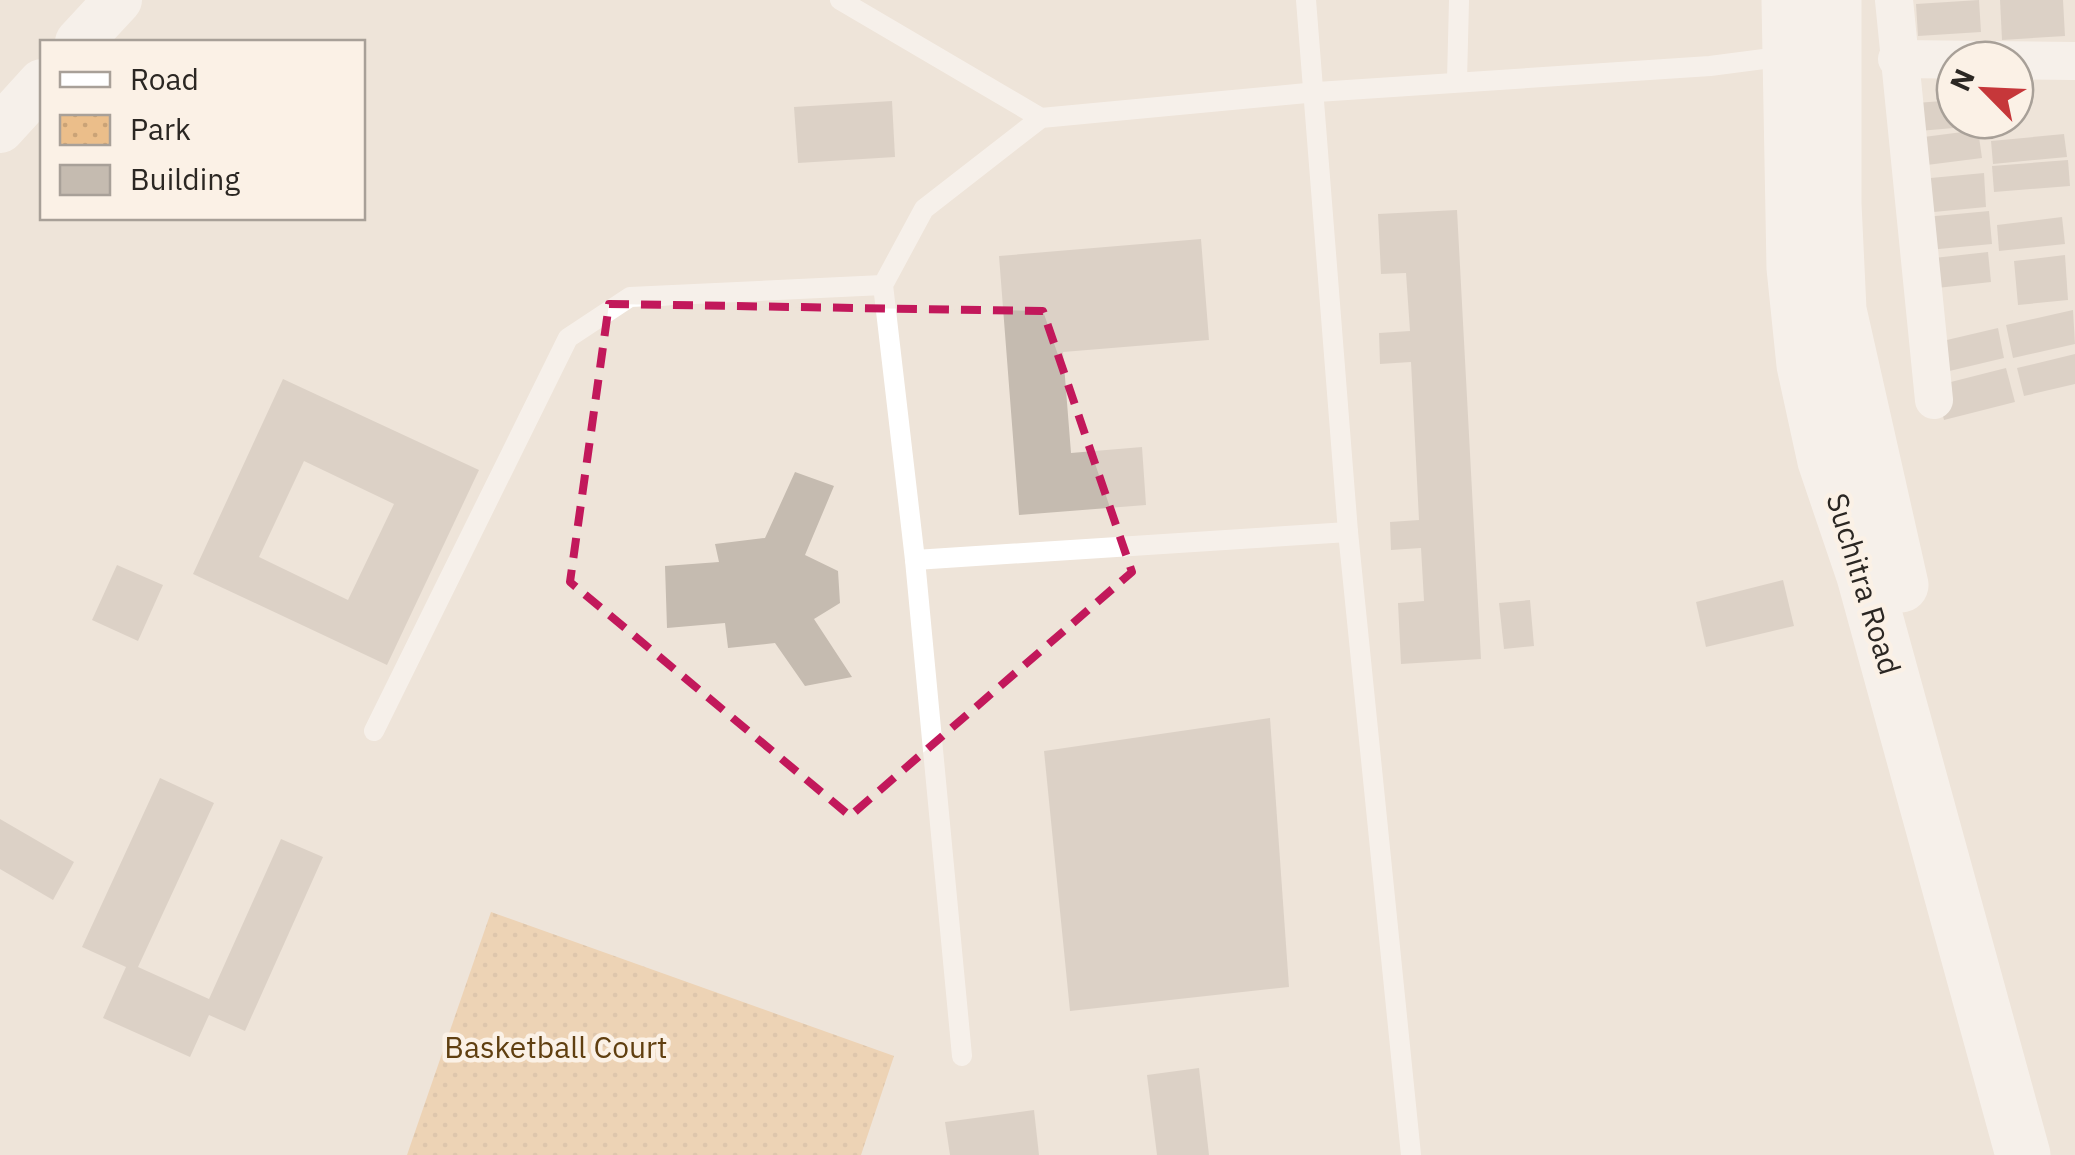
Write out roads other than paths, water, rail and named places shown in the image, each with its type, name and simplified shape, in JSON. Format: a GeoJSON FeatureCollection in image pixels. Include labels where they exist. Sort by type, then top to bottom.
{"type":"FeatureCollection","features":[{"type":"Feature","properties":{"kind":"main road","name":"Suchitra Road"},"geometry":{"type":"LineString","coordinates":[[1789,0],[1794,268],[1804,365],[1825,460],[1880,571],[2062,1155]]}},
{"type":"Feature","properties":{"kind":"main road","name":"Suchitra Road"},"geometry":{"type":"LineString","coordinates":[[1834,0],[1834,204],[1840,310],[1880,571],[2023,1155]]}},
{"type":"Feature","properties":{"kind":"street"},"geometry":{"type":"LineString","coordinates":[[81,40],[118,0]]}},
{"type":"Feature","properties":{"kind":"street"},"geometry":{"type":"LineString","coordinates":[[1894,0],[1934,400]]}},
{"type":"Feature","properties":{"kind":"street"},"geometry":{"type":"LineString","coordinates":[[1897,58],[2075,60]]}},
{"type":"Feature","properties":{"kind":"street"},"geometry":{"type":"LineString","coordinates":[[0,129],[40,85]]}},
{"type":"Feature","properties":{"kind":"lane"},"geometry":{"type":"LineString","coordinates":[[840,0],[1040,118]]}},
{"type":"Feature","properties":{"kind":"lane"},"geometry":{"type":"LineString","coordinates":[[1306,0],[1317,92],[1348,532],[1410,1155]]}},
{"type":"Feature","properties":{"kind":"lane"},"geometry":{"type":"LineString","coordinates":[[1457,81],[1459,0]]}},
{"type":"Feature","properties":{"kind":"lane"},"geometry":{"type":"LineString","coordinates":[[962,1056],[915,560],[883,285],[924,208],[1040,118],[1457,81],[1710,66],[1789,56]]}},
{"type":"Feature","properties":{"kind":"lane"},"geometry":{"type":"LineString","coordinates":[[374,731],[568,338],[630,297],[883,285]]}},
{"type":"Feature","properties":{"kind":"lane"},"geometry":{"type":"LineString","coordinates":[[915,560],[1348,532]]}},
{"type":"Feature","properties":{"kind":"park label","name":"Basketball Court"},"geometry":{"type":"Point","coordinates":[556,1048]}}]}
